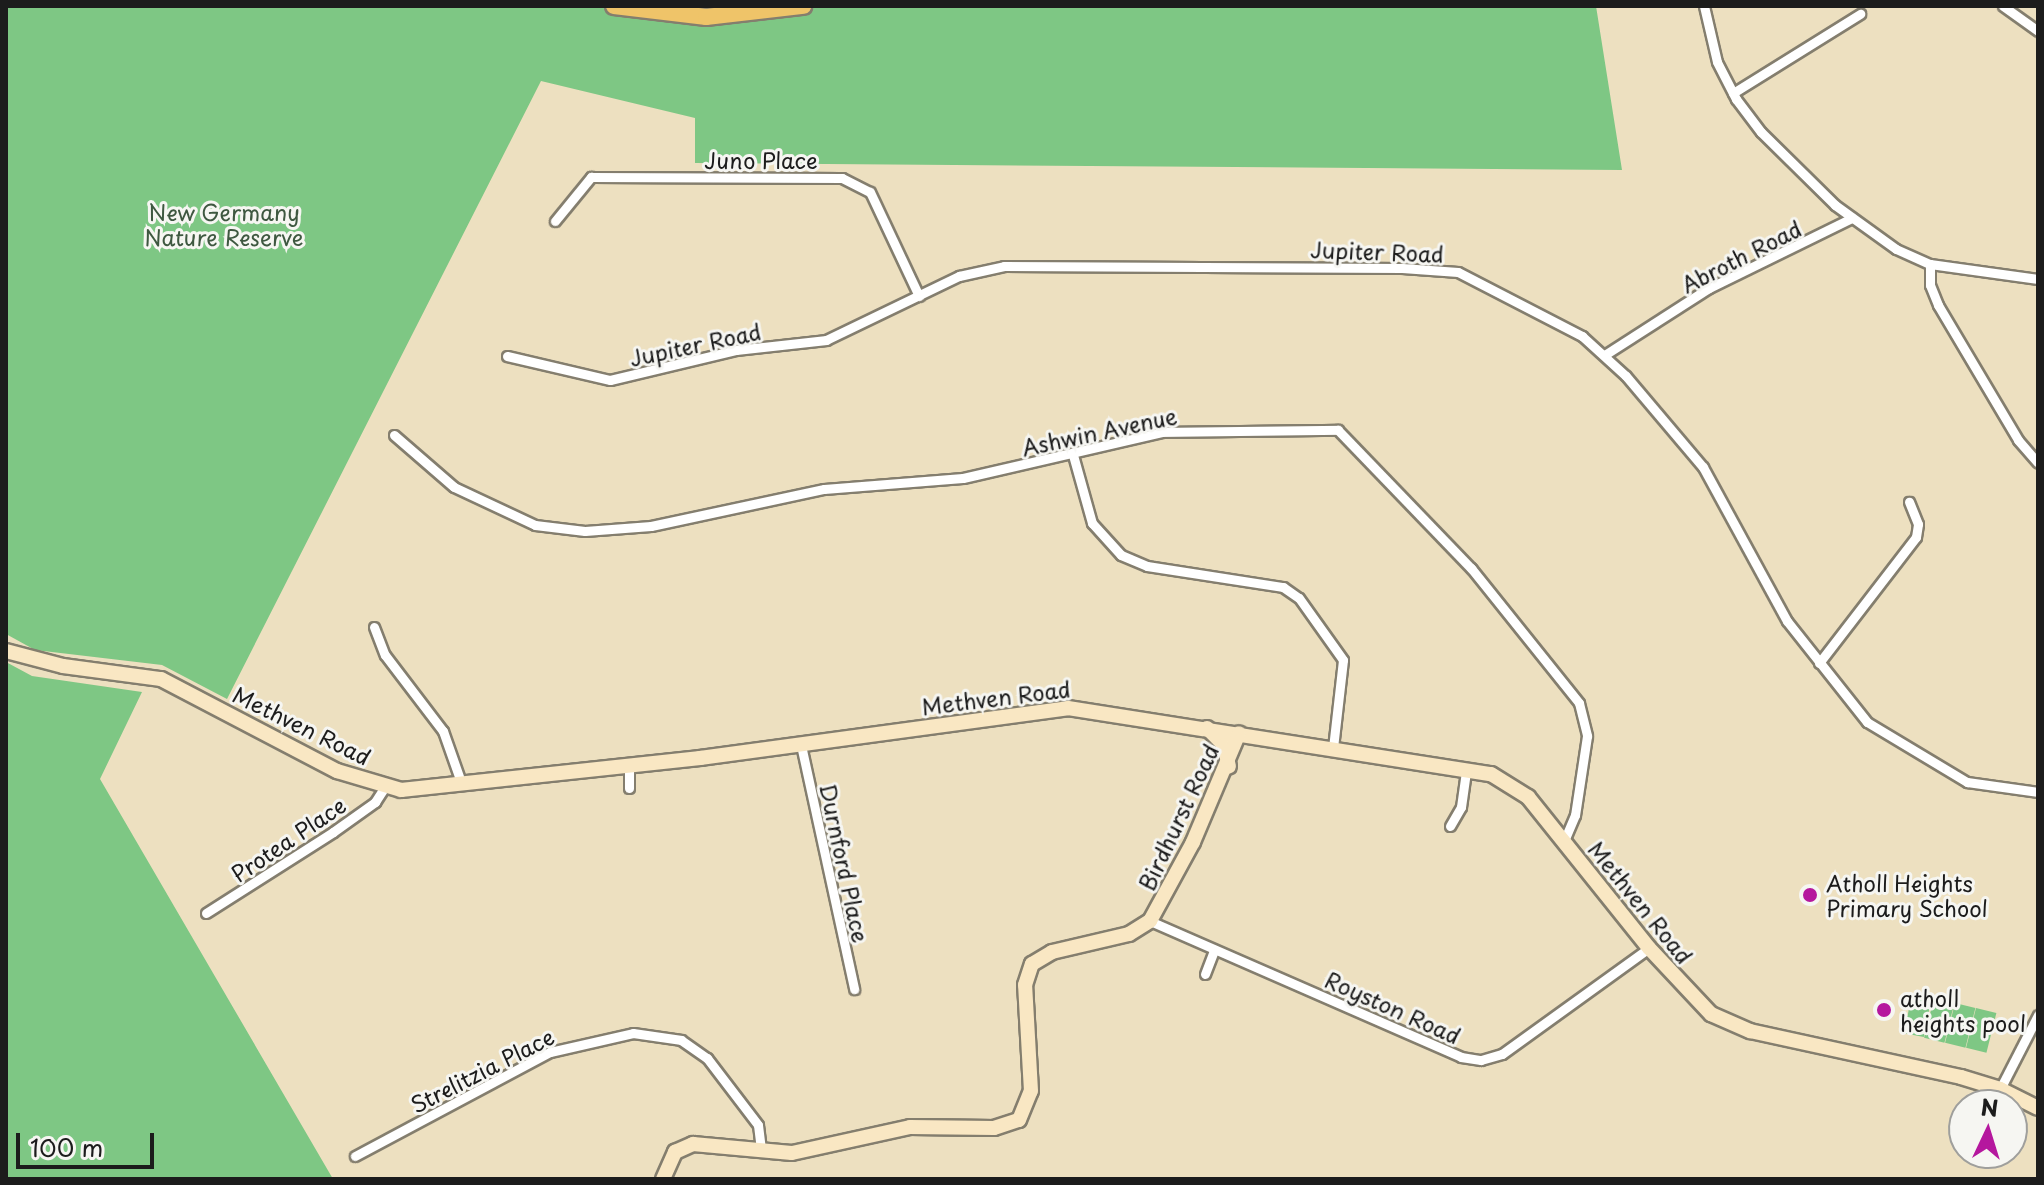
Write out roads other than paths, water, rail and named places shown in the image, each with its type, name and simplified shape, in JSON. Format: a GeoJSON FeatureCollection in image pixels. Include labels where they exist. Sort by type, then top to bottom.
{"type":"FeatureCollection","features":[{"type":"Feature","properties":{"kind":"highway"},"geometry":{"type":"LineString","coordinates":[[614,6],[706,17],[811,6]]}},
{"type":"Feature","properties":{"kind":"street"},"geometry":{"type":"LineString","coordinates":[[1704,6],[1717,62],[1733,93],[1761,132],[1852,218],[1930,264],[2038,279]]}},
{"type":"Feature","properties":{"kind":"street"},"geometry":{"type":"LineString","coordinates":[[2003,6],[2038,31]]}},
{"type":"Feature","properties":{"kind":"street"},"geometry":{"type":"LineString","coordinates":[[1733,93],[1860,14]]}},
{"type":"Feature","properties":{"kind":"street","name":"Juno Place"},"geometry":{"type":"LineString","coordinates":[[555,221],[591,177],[842,178],[870,192],[919,296]]}},
{"type":"Feature","properties":{"kind":"street","name":"Abroth Road"},"geometry":{"type":"LineString","coordinates":[[1606,354],[1709,288],[1852,218]]}},
{"type":"Feature","properties":{"kind":"street"},"geometry":{"type":"LineString","coordinates":[[1930,264],[1930,285],[1938,305],[2018,440],[2038,463]]}},
{"type":"Feature","properties":{"kind":"street","name":"Jupiter Road"},"geometry":{"type":"LineString","coordinates":[[507,356],[610,380],[736,350],[826,340],[959,276],[1004,266],[1437,268],[1482,282],[1606,354],[1703,467],[1774,601],[1867,722],[1946,771],[1975,784],[2038,792]]}},
{"type":"Feature","properties":{"kind":"street","name":"Ashwin Avenue"},"geometry":{"type":"LineString","coordinates":[[394,435],[454,487],[535,525],[585,531],[651,526],[824,489],[963,478],[1182,430],[1319,427],[1344,433],[1471,568],[1579,703],[1587,736],[1575,815],[1564,841]]}},
{"type":"Feature","properties":{"kind":"street"},"geometry":{"type":"LineString","coordinates":[[1073,455],[1092,523],[1121,555],[1147,566],[1275,585],[1295,593],[1343,660],[1333,748]]}},
{"type":"Feature","properties":{"kind":"street"},"geometry":{"type":"LineString","coordinates":[[1819,663],[1916,537],[1918,524],[1909,502]]}},
{"type":"Feature","properties":{"kind":"street"},"geometry":{"type":"LineString","coordinates":[[374,627],[385,655],[443,731],[462,785]]}},
{"type":"Feature","properties":{"kind":"street","name":"Methven Road"},"geometry":{"type":"LineString","coordinates":[[6,651],[63,666],[153,676],[337,771],[384,788],[420,791],[801,745],[1068,708],[1498,776],[1515,786],[1564,841],[1692,998],[1735,1027],[2000,1089]]}},
{"type":"Feature","properties":{"kind":"street"},"geometry":{"type":"LineString","coordinates":[[1207,728],[1224,745],[1229,767]]}},
{"type":"Feature","properties":{"kind":"street","name":"Birdhurst Road"},"geometry":{"type":"LineString","coordinates":[[663,1179],[670,1159],[686,1146],[792,1153],[910,1127],[994,1128],[1019,1120],[1031,1091],[1025,985],[1032,964],[1052,952],[1129,934],[1150,921],[1229,767],[1239,733]]}},
{"type":"Feature","properties":{"kind":"street","name":"Durnford Place"},"geometry":{"type":"LineString","coordinates":[[801,745],[854,989]]}},
{"type":"Feature","properties":{"kind":"street"},"geometry":{"type":"LineString","coordinates":[[629,766],[629,788]]}},
{"type":"Feature","properties":{"kind":"street"},"geometry":{"type":"LineString","coordinates":[[1450,826],[1461,807],[1466,770]]}},
{"type":"Feature","properties":{"kind":"street","name":"Protea Place"},"geometry":{"type":"LineString","coordinates":[[206,913],[333,832],[375,802],[384,788]]}},
{"type":"Feature","properties":{"kind":"street","name":"Royston Road"},"geometry":{"type":"LineString","coordinates":[[1150,921],[1461,1057],[1481,1060],[1502,1054],[1649,948]]}},
{"type":"Feature","properties":{"kind":"street"},"geometry":{"type":"LineString","coordinates":[[1205,974],[1214,950]]}},
{"type":"Feature","properties":{"kind":"street"},"geometry":{"type":"LineString","coordinates":[[2000,1089],[2038,1015]]}},
{"type":"Feature","properties":{"kind":"street","name":"Strelitzia Place"},"geometry":{"type":"LineString","coordinates":[[355,1156],[550,1052],[633,1033],[681,1040],[707,1058],[758,1125],[761,1151]]}},
{"type":"Feature","properties":{"kind":"place","name":"Atholl Heights Primary School"},"geometry":{"type":"Point","coordinates":[1810,895]}},
{"type":"Feature","properties":{"kind":"place","name":"atholl heights pool"},"geometry":{"type":"Point","coordinates":[1884,1010]}},
{"type":"Feature","properties":{"kind":"park label","name":"New Germany Nature Reserve"},"geometry":{"type":"Point","coordinates":[224,224]}}]}
